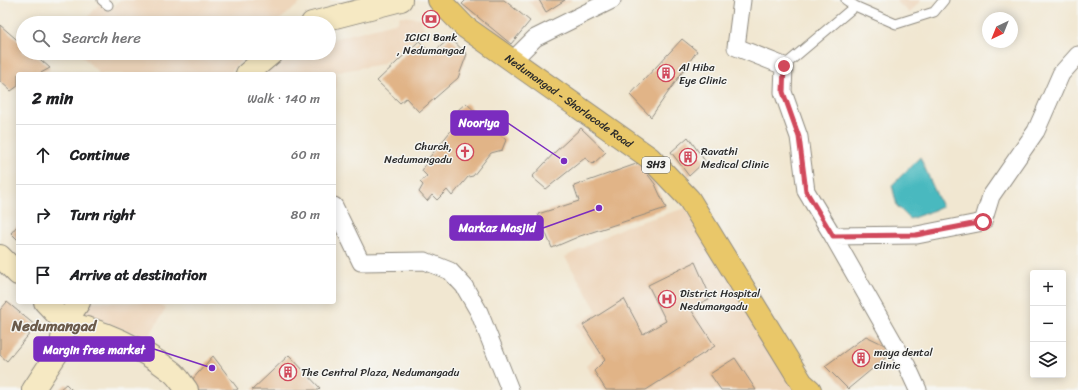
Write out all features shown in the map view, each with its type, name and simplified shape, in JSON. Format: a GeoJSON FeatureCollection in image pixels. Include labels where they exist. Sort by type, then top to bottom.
{"type":"FeatureCollection","features":[{"type":"Feature","properties":{"kind":"main road"},"geometry":{"type":"LineString","coordinates":[[316,16],[333,0]]}},
{"type":"Feature","properties":{"kind":"main road"},"geometry":{"type":"LineString","coordinates":[[336,17],[401,0]]}},
{"type":"Feature","properties":{"kind":"main road","name":"Nedumangad - Shorlacode Road"},"geometry":{"type":"LineString","coordinates":[[438,0],[466,26],[650,158],[689,199],[804,388]]}},
{"type":"Feature","properties":{"kind":"main road"},"geometry":{"type":"LineString","coordinates":[[250,72],[264,60]]}},
{"type":"Feature","properties":{"kind":"main road"},"geometry":{"type":"LineString","coordinates":[[0,256],[16,272]]}},
{"type":"Feature","properties":{"kind":"main road"},"geometry":{"type":"LineString","coordinates":[[46,304],[65,323],[85,326],[134,347],[173,372],[187,390]]}},
{"type":"Feature","properties":{"kind":"main road"},"geometry":{"type":"LineString","coordinates":[[33,390],[60,349],[65,323],[79,304]]}},
{"type":"Feature","properties":{"kind":"street"},"geometry":{"type":"LineString","coordinates":[[512,60],[534,38],[612,0]]}},
{"type":"Feature","properties":{"kind":"street"},"geometry":{"type":"LineString","coordinates":[[742,0],[736,47],[784,66],[783,92],[799,137],[806,191],[907,366],[918,390]]}},
{"type":"Feature","properties":{"kind":"street"},"geometry":{"type":"LineString","coordinates":[[833,236],[916,235],[983,222],[992,196],[1036,131],[1061,74],[1078,55]]}},
{"type":"Feature","properties":{"kind":"street"},"geometry":{"type":"LineString","coordinates":[[336,210],[361,262],[425,261],[450,271],[464,286],[479,312],[510,390]]}},
{"type":"Feature","properties":{"kind":"lane"},"geometry":{"type":"LineString","coordinates":[[846,0],[855,6],[896,24],[934,12],[944,0]]}},
{"type":"Feature","properties":{"kind":"lane"},"geometry":{"type":"LineString","coordinates":[[784,66],[855,6]]}},
{"type":"Feature","properties":{"kind":"shaded area"},"geometry":{"type":"Polygon","coordinates":[[[120,0],[304,0],[285,16],[89,16],[100,3],[110,11],[120,0]]]}},
{"type":"Feature","properties":{"kind":"shaded area"},"geometry":{"type":"Polygon","coordinates":[[[528,0],[572,0],[542,17],[528,0]]]}},
{"type":"Feature","properties":{"kind":"shaded area"},"geometry":{"type":"Polygon","coordinates":[[[894,0],[921,0],[910,13],[894,0]]]}},
{"type":"Feature","properties":{"kind":"shaded area"},"geometry":{"type":"Polygon","coordinates":[[[400,16],[420,18],[425,31],[382,64],[337,72],[336,89],[336,72],[260,71],[277,60],[336,60],[336,38],[398,22],[400,16]]]}},
{"type":"Feature","properties":{"kind":"shaded area"},"geometry":{"type":"Polygon","coordinates":[[[86,60],[241,60],[231,72],[98,72],[86,60]]]}},
{"type":"Feature","properties":{"kind":"shaded area","name":"District Hospital Nedumangadu"},"geometry":{"type":"Polygon","coordinates":[[[686,208],[803,390],[602,390],[586,366],[597,355],[576,325],[597,311],[565,257],[624,227],[686,208]]]}},
{"type":"Feature","properties":{"kind":"shaded area"},"geometry":{"type":"Polygon","coordinates":[[[89,304],[159,304],[166,308],[148,338],[82,313],[89,304]]]}},
{"type":"Feature","properties":{"kind":"water"},"geometry":{"type":"Polygon","coordinates":[[[920,157],[942,207],[910,219],[897,206],[892,185],[920,157]]]}},
{"type":"Feature","properties":{"kind":"building"},"geometry":{"type":"Polygon","coordinates":[[[466,0],[504,0],[530,21],[511,44],[462,4],[466,0]]]}},
{"type":"Feature","properties":{"kind":"building"},"geometry":{"type":"Polygon","coordinates":[[[539,0],[565,0],[546,12],[539,0]]]}},
{"type":"Feature","properties":{"kind":"building"},"geometry":{"type":"Polygon","coordinates":[[[0,25],[16,39],[16,60],[41,60],[50,68],[43,72],[16,72],[16,87],[11,91],[0,81],[0,25]]]}},
{"type":"Feature","properties":{"kind":"building"},"geometry":{"type":"Polygon","coordinates":[[[450,38],[467,54],[458,78],[419,112],[406,98],[400,103],[377,81],[419,41],[432,54],[450,38]]]}},
{"type":"Feature","properties":{"kind":"building","name":"Al Hiba Eye Clinic"},"geometry":{"type":"Polygon","coordinates":[[[682,39],[697,51],[651,117],[630,95],[682,39]]]}},
{"type":"Feature","properties":{"kind":"building","name":"Church, Nedumangadu"},"geometry":{"type":"Polygon","coordinates":[[[466,103],[506,140],[502,150],[491,153],[473,176],[468,177],[452,196],[447,190],[437,200],[432,195],[427,201],[419,192],[423,185],[420,182],[427,176],[422,171],[428,159],[458,122],[451,116],[466,103]]]}},
{"type":"Feature","properties":{"kind":"building"},"geometry":{"type":"Polygon","coordinates":[[[581,128],[606,152],[593,164],[585,158],[546,189],[532,177],[555,152],[581,128]]]}},
{"type":"Feature","properties":{"kind":"building","name":"Ravathi Medical Clinic"},"geometry":{"type":"Polygon","coordinates":[[[688,137],[705,161],[689,176],[671,152],[688,137]]]}},
{"type":"Feature","properties":{"kind":"building"},"geometry":{"type":"Polygon","coordinates":[[[639,163],[655,184],[666,208],[580,236],[552,248],[538,214],[579,201],[574,186],[639,163]]]}},
{"type":"Feature","properties":{"kind":"building"},"geometry":{"type":"Polygon","coordinates":[[[16,227],[16,238],[11,233],[16,227]]]}},
{"type":"Feature","properties":{"kind":"building"},"geometry":{"type":"Polygon","coordinates":[[[695,262],[711,298],[690,308],[715,346],[646,390],[606,390],[594,371],[605,360],[583,325],[624,299],[643,334],[666,321],[648,285],[695,262]]]}},
{"type":"Feature","properties":{"kind":"building"},"geometry":{"type":"Polygon","coordinates":[[[7,302],[36,326],[7,361],[0,355],[0,310],[7,302]]]}},
{"type":"Feature","properties":{"kind":"building","name":"maya dental clinic"},"geometry":{"type":"Polygon","coordinates":[[[866,336],[895,350],[848,389],[825,366],[866,336]]]}},
{"type":"Feature","properties":{"kind":"building","name":"The Central Plaza, Nedumangadu"},"geometry":{"type":"Polygon","coordinates":[[[289,355],[320,388],[318,390],[252,390],[289,355]]]}},
{"type":"Feature","properties":{"kind":"building"},"geometry":{"type":"Polygon","coordinates":[[[213,356],[238,389],[198,390],[191,381],[213,356]]]}},
{"type":"Feature","properties":{"kind":"building"},"geometry":{"type":"Polygon","coordinates":[[[735,358],[756,390],[721,390],[710,374],[735,358]]]}},
{"type":"Feature","properties":{"kind":"building"},"geometry":{"type":"Polygon","coordinates":[[[66,384],[72,390],[59,390],[66,384]]]}},
{"type":"Feature","properties":{"kind":"place","name":"ICICI Bank , Nedumangad"},"geometry":{"type":"Point","coordinates":[431,19]}},
{"type":"Feature","properties":{"kind":"place","name":"Al Hiba Eye Clinic"},"geometry":{"type":"Point","coordinates":[666,73]}},
{"type":"Feature","properties":{"kind":"place","name":"Church, Nedumangadu"},"geometry":{"type":"Point","coordinates":[465,152]}},
{"type":"Feature","properties":{"kind":"place","name":"Ravathi Medical Clinic"},"geometry":{"type":"Point","coordinates":[688,157]}},
{"type":"Feature","properties":{"kind":"place","name":"Nooriya"},"geometry":{"type":"Point","coordinates":[564,161]}},
{"type":"Feature","properties":{"kind":"place","name":"Markaz Masjid"},"geometry":{"type":"Point","coordinates":[599,208]}},
{"type":"Feature","properties":{"kind":"place","name":"District Hospital Nedumangadu"},"geometry":{"type":"Point","coordinates":[667,299]}},
{"type":"Feature","properties":{"kind":"place","name":"maya dental clinic"},"geometry":{"type":"Point","coordinates":[861,358]}},
{"type":"Feature","properties":{"kind":"place","name":"Margin free market"},"geometry":{"type":"Point","coordinates":[212,368]}},
{"type":"Feature","properties":{"kind":"place","name":"The Central Plaza, Nedumangadu"},"geometry":{"type":"Point","coordinates":[288,372]}},
{"type":"Feature","properties":{"kind":"district","name":"Nedumangad"},"geometry":{"type":"Point","coordinates":[54,326]}},
{"type":"Feature","properties":{"kind":"route"},"geometry":{"type":"LineString","coordinates":[[784,66],[783,92],[799,137],[806,191],[833,236],[916,235],[983,222]]}}]}
